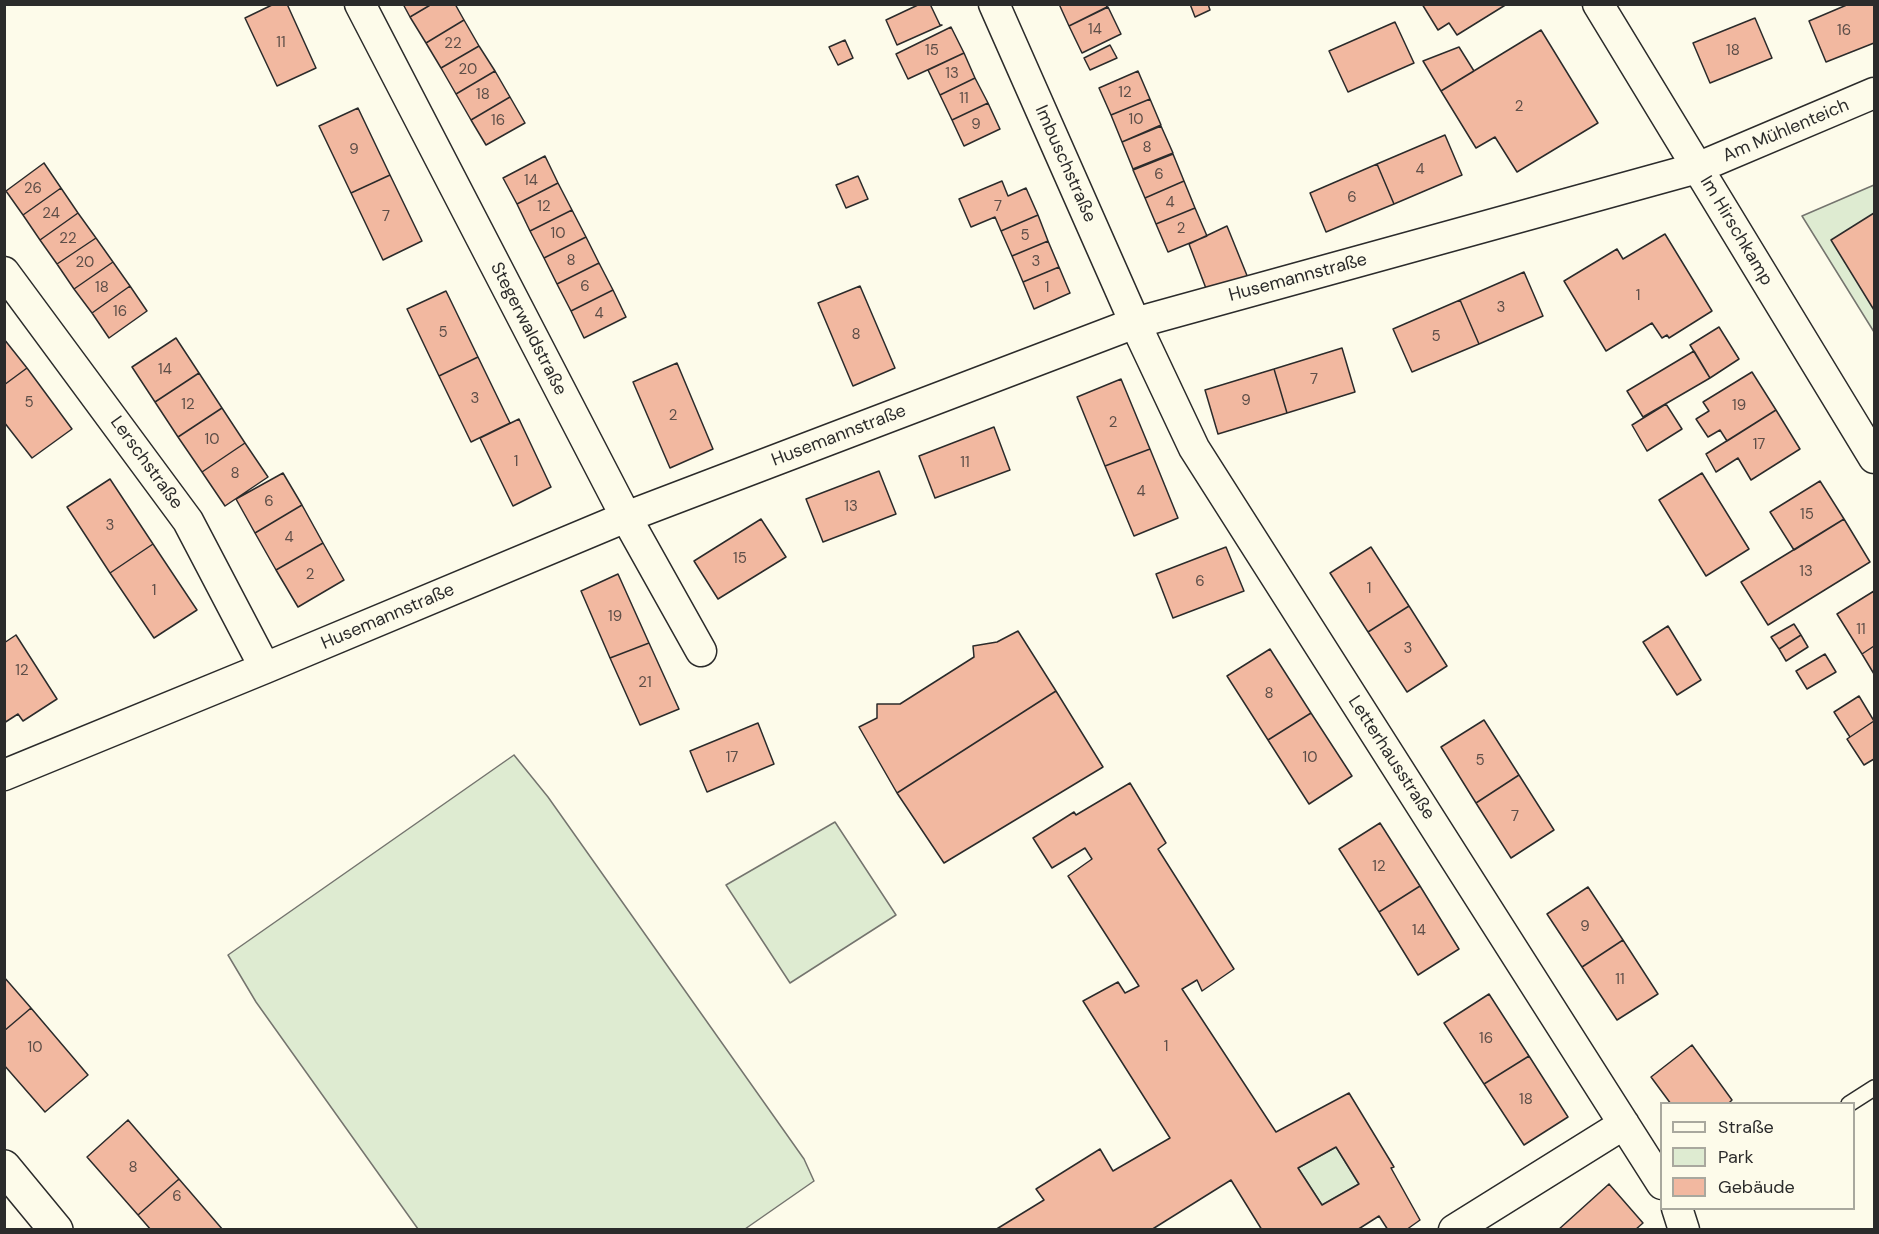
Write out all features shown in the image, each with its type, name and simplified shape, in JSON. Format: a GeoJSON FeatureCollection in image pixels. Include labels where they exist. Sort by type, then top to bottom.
{"type":"FeatureCollection","features":[{"type":"Feature","properties":{"kind":"street","name":"Stegerwaldstraße"},"geometry":{"type":"LineString","coordinates":[[360,4],[626,517],[701,651]]}},
{"type":"Feature","properties":{"kind":"street","name":"Imbuschstraße"},"geometry":{"type":"LineString","coordinates":[[994,4],[1135,323]]}},
{"type":"Feature","properties":{"kind":"street","name":"Im Hirschkamp"},"geometry":{"type":"LineString","coordinates":[[1598,4],[1875,458]]}},
{"type":"Feature","properties":{"kind":"street","name":"Am Mühlenteich"},"geometry":{"type":"LineString","coordinates":[[1697,168],[1875,93]]}},
{"type":"Feature","properties":{"kind":"street","name":"Husemannstraße"},"geometry":{"type":"LineString","coordinates":[[4,775],[626,517],[1135,323],[1697,168]]}},
{"type":"Feature","properties":{"kind":"street","name":"Lerschstraße"},"geometry":{"type":"LineString","coordinates":[[4,272],[188,521],[265,668]]}},
{"type":"Feature","properties":{"kind":"street","name":"Letterhausstraße"},"geometry":{"type":"LineString","coordinates":[[1135,323],[1194,448],[1660,1181]]}},
{"type":"Feature","properties":{"kind":"street"},"geometry":{"type":"LineString","coordinates":[[1454,1230],[1624,1124]]}},
{"type":"Feature","properties":{"kind":"street"},"geometry":{"type":"LineString","coordinates":[[4,1167],[56,1230]]}},
{"type":"Feature","properties":{"kind":"street"},"geometry":{"type":"LineString","coordinates":[[1677,1210],[1684,1230]]}},
{"type":"Feature","properties":{"kind":"lane"},"geometry":{"type":"LineString","coordinates":[[1852,1102],[1875,1088]]}},
{"type":"Feature","properties":{"kind":"green space"},"geometry":{"type":"Polygon","coordinates":[[[1874,185],[1874,332],[1802,216],[1874,185]]]}},
{"type":"Feature","properties":{"kind":"green space"},"geometry":{"type":"Polygon","coordinates":[[[514,755],[548,797],[804,1159],[814,1181],[745,1229],[418,1229],[256,1002],[228,955],[514,755]]]}},
{"type":"Feature","properties":{"kind":"green space"},"geometry":{"type":"Polygon","coordinates":[[[835,822],[896,915],[790,983],[726,885],[835,822]]]}},
{"type":"Feature","properties":{"kind":"green space"},"geometry":{"type":"Polygon","coordinates":[[[1336,1147],[1359,1184],[1322,1205],[1298,1168],[1336,1147]]]}},
{"type":"Feature","properties":{"kind":"building"},"geometry":{"type":"Polygon","coordinates":[[[274,4],[287,4],[316,68],[277,86],[245,18],[274,4]]]}},
{"type":"Feature","properties":{"kind":"building"},"geometry":{"type":"Polygon","coordinates":[[[403,4],[432,4],[410,17],[403,4]]]}},
{"type":"Feature","properties":{"kind":"building"},"geometry":{"type":"Polygon","coordinates":[[[432,4],[455,4],[464,20],[426,43],[410,17],[432,4]]]}},
{"type":"Feature","properties":{"kind":"building"},"geometry":{"type":"Polygon","coordinates":[[[920,4],[930,4],[942,25],[897,45],[886,20],[920,4]]]}},
{"type":"Feature","properties":{"kind":"building"},"geometry":{"type":"Polygon","coordinates":[[[1059,4],[1106,4],[1107,7],[1069,26],[1059,4]]]}},
{"type":"Feature","properties":{"kind":"building"},"geometry":{"type":"Polygon","coordinates":[[[1190,4],[1208,4],[1210,10],[1195,17],[1190,4]]]}},
{"type":"Feature","properties":{"kind":"building"},"geometry":{"type":"Polygon","coordinates":[[[1422,4],[1507,4],[1457,35],[1449,23],[1438,30],[1422,4]]]}},
{"type":"Feature","properties":{"kind":"building"},"geometry":{"type":"Polygon","coordinates":[[[1849,4],[1874,4],[1874,43],[1826,62],[1809,21],[1849,4]]]}},
{"type":"Feature","properties":{"kind":"building"},"geometry":{"type":"Polygon","coordinates":[[[1108,7],[1121,34],[1082,53],[1069,26],[1108,7]]]}},
{"type":"Feature","properties":{"kind":"building"},"geometry":{"type":"Polygon","coordinates":[[[1755,18],[1772,58],[1710,83],[1693,43],[1755,18]]]}},
{"type":"Feature","properties":{"kind":"building"},"geometry":{"type":"Polygon","coordinates":[[[464,20],[479,46],[441,68],[426,43],[464,20]]]}},
{"type":"Feature","properties":{"kind":"building"},"geometry":{"type":"Polygon","coordinates":[[[1395,22],[1414,63],[1348,92],[1329,51],[1395,22]]]}},
{"type":"Feature","properties":{"kind":"building"},"geometry":{"type":"Polygon","coordinates":[[[951,27],[964,53],[908,79],[896,54],[951,27]]]}},
{"type":"Feature","properties":{"kind":"building"},"geometry":{"type":"Polygon","coordinates":[[[1541,30],[1598,123],[1517,172],[1495,137],[1476,148],[1441,91],[1541,30]]]}},
{"type":"Feature","properties":{"kind":"building"},"geometry":{"type":"Polygon","coordinates":[[[845,40],[853,58],[838,65],[829,47],[845,40]]]}},
{"type":"Feature","properties":{"kind":"building"},"geometry":{"type":"Polygon","coordinates":[[[1110,45],[1117,58],[1090,70],[1084,58],[1110,45]]]}},
{"type":"Feature","properties":{"kind":"building"},"geometry":{"type":"Polygon","coordinates":[[[479,46],[495,71],[456,94],[441,68],[479,46]]]}},
{"type":"Feature","properties":{"kind":"building"},"geometry":{"type":"Polygon","coordinates":[[[1459,47],[1474,71],[1441,91],[1423,61],[1459,47]]]}},
{"type":"Feature","properties":{"kind":"building"},"geometry":{"type":"Polygon","coordinates":[[[964,53],[975,78],[940,95],[928,70],[964,53]]]}},
{"type":"Feature","properties":{"kind":"building"},"geometry":{"type":"Polygon","coordinates":[[[495,71],[510,97],[471,120],[456,94],[495,71]]]}},
{"type":"Feature","properties":{"kind":"building"},"geometry":{"type":"Polygon","coordinates":[[[1138,71],[1150,99],[1111,115],[1099,88],[1138,71]]]}},
{"type":"Feature","properties":{"kind":"building"},"geometry":{"type":"Polygon","coordinates":[[[975,78],[988,103],[952,120],[940,95],[975,78]]]}},
{"type":"Feature","properties":{"kind":"building"},"geometry":{"type":"Polygon","coordinates":[[[510,97],[525,123],[486,145],[471,120],[510,97]]]}},
{"type":"Feature","properties":{"kind":"building"},"geometry":{"type":"Polygon","coordinates":[[[1150,99],[1161,125],[1122,142],[1111,115],[1150,99]]]}},
{"type":"Feature","properties":{"kind":"building"},"geometry":{"type":"Polygon","coordinates":[[[988,103],[1000,129],[964,146],[952,120],[988,103]]]}},
{"type":"Feature","properties":{"kind":"building"},"geometry":{"type":"Polygon","coordinates":[[[358,108],[390,175],[351,193],[319,126],[358,108]]]}},
{"type":"Feature","properties":{"kind":"building"},"geometry":{"type":"Polygon","coordinates":[[[1161,126],[1173,153],[1133,169],[1122,142],[1161,126]]]}},
{"type":"Feature","properties":{"kind":"building"},"geometry":{"type":"Polygon","coordinates":[[[1445,135],[1462,175],[1394,204],[1377,164],[1445,135]]]}},
{"type":"Feature","properties":{"kind":"building"},"geometry":{"type":"Polygon","coordinates":[[[1173,154],[1184,181],[1145,198],[1133,170],[1173,154]]]}},
{"type":"Feature","properties":{"kind":"building"},"geometry":{"type":"Polygon","coordinates":[[[545,156],[558,183],[517,204],[503,178],[545,156]]]}},
{"type":"Feature","properties":{"kind":"building"},"geometry":{"type":"Polygon","coordinates":[[[44,163],[61,188],[23,215],[6,191],[44,163]]]}},
{"type":"Feature","properties":{"kind":"building"},"geometry":{"type":"Polygon","coordinates":[[[1377,164],[1394,204],[1326,232],[1310,193],[1377,164]]]}},
{"type":"Feature","properties":{"kind":"building"},"geometry":{"type":"Polygon","coordinates":[[[390,175],[422,241],[383,260],[351,193],[390,175]]]}},
{"type":"Feature","properties":{"kind":"building"},"geometry":{"type":"Polygon","coordinates":[[[858,176],[868,199],[846,208],[836,185],[858,176]]]}},
{"type":"Feature","properties":{"kind":"building"},"geometry":{"type":"Polygon","coordinates":[[[1002,181],[1008,196],[1026,188],[1038,215],[1001,231],[995,217],[971,227],[959,199],[1002,181]]]}},
{"type":"Feature","properties":{"kind":"building"},"geometry":{"type":"Polygon","coordinates":[[[1184,181],[1195,208],[1156,224],[1145,198],[1184,181]]]}},
{"type":"Feature","properties":{"kind":"building"},"geometry":{"type":"Polygon","coordinates":[[[558,183],[572,210],[530,231],[517,204],[558,183]]]}},
{"type":"Feature","properties":{"kind":"building"},"geometry":{"type":"Polygon","coordinates":[[[61,188],[78,213],[40,240],[23,215],[61,188]]]}},
{"type":"Feature","properties":{"kind":"building"},"geometry":{"type":"Polygon","coordinates":[[[1195,208],[1207,236],[1168,252],[1156,224],[1195,208]]]}},
{"type":"Feature","properties":{"kind":"building"},"geometry":{"type":"Polygon","coordinates":[[[572,210],[586,237],[544,258],[530,231],[572,210]]]}},
{"type":"Feature","properties":{"kind":"building"},"geometry":{"type":"Polygon","coordinates":[[[78,213],[96,238],[57,264],[40,240],[78,213]]]}},
{"type":"Feature","properties":{"kind":"building"},"geometry":{"type":"Polygon","coordinates":[[[1874,213],[1874,310],[1831,240],[1874,213]]]}},
{"type":"Feature","properties":{"kind":"building"},"geometry":{"type":"Polygon","coordinates":[[[1038,215],[1048,241],[1012,256],[1001,231],[1038,215]]]}},
{"type":"Feature","properties":{"kind":"building"},"geometry":{"type":"Polygon","coordinates":[[[1227,226],[1248,278],[1207,291],[1189,244],[1227,226]]]}},
{"type":"Feature","properties":{"kind":"building"},"geometry":{"type":"Polygon","coordinates":[[[1665,234],[1712,311],[1669,338],[1667,335],[1662,338],[1652,323],[1606,351],[1564,281],[1617,249],[1623,259],[1665,234]]]}},
{"type":"Feature","properties":{"kind":"building"},"geometry":{"type":"Polygon","coordinates":[[[586,237],[599,263],[557,284],[544,258],[586,237]]]}},
{"type":"Feature","properties":{"kind":"building"},"geometry":{"type":"Polygon","coordinates":[[[96,238],[113,262],[74,289],[57,264],[96,238]]]}},
{"type":"Feature","properties":{"kind":"building"},"geometry":{"type":"Polygon","coordinates":[[[1048,241],[1059,267],[1023,282],[1012,256],[1048,241]]]}},
{"type":"Feature","properties":{"kind":"building"},"geometry":{"type":"Polygon","coordinates":[[[113,262],[130,286],[92,313],[74,289],[113,262]]]}},
{"type":"Feature","properties":{"kind":"building"},"geometry":{"type":"Polygon","coordinates":[[[599,263],[613,290],[571,311],[557,284],[599,263]]]}},
{"type":"Feature","properties":{"kind":"building"},"geometry":{"type":"Polygon","coordinates":[[[1059,267],[1070,293],[1034,309],[1023,282],[1059,267]]]}},
{"type":"Feature","properties":{"kind":"building"},"geometry":{"type":"Polygon","coordinates":[[[1524,272],[1543,316],[1479,344],[1460,300],[1524,272]]]}},
{"type":"Feature","properties":{"kind":"building"},"geometry":{"type":"Polygon","coordinates":[[[130,286],[147,311],[109,338],[92,313],[130,286]]]}},
{"type":"Feature","properties":{"kind":"building"},"geometry":{"type":"Polygon","coordinates":[[[860,286],[895,368],[853,386],[818,303],[860,286]]]}},
{"type":"Feature","properties":{"kind":"building"},"geometry":{"type":"Polygon","coordinates":[[[613,290],[626,317],[584,338],[571,311],[613,290]]]}},
{"type":"Feature","properties":{"kind":"building"},"geometry":{"type":"Polygon","coordinates":[[[446,291],[478,357],[439,376],[407,309],[446,291]]]}},
{"type":"Feature","properties":{"kind":"building"},"geometry":{"type":"Polygon","coordinates":[[[1460,300],[1479,344],[1412,372],[1393,329],[1460,300]]]}},
{"type":"Feature","properties":{"kind":"building"},"geometry":{"type":"Polygon","coordinates":[[[1719,327],[1739,359],[1710,378],[1690,345],[1719,327]]]}},
{"type":"Feature","properties":{"kind":"building"},"geometry":{"type":"Polygon","coordinates":[[[176,338],[199,373],[155,402],[132,367],[176,338]]]}},
{"type":"Feature","properties":{"kind":"building"},"geometry":{"type":"Polygon","coordinates":[[[4,339],[27,368],[4,385],[4,339]]]}},
{"type":"Feature","properties":{"kind":"building"},"geometry":{"type":"Polygon","coordinates":[[[1342,348],[1355,392],[1287,413],[1274,369],[1342,348]]]}},
{"type":"Feature","properties":{"kind":"building"},"geometry":{"type":"Polygon","coordinates":[[[1694,351],[1710,378],[1643,417],[1627,391],[1694,351]]]}},
{"type":"Feature","properties":{"kind":"building"},"geometry":{"type":"Polygon","coordinates":[[[478,357],[510,423],[471,442],[439,376],[478,357]]]}},
{"type":"Feature","properties":{"kind":"building"},"geometry":{"type":"Polygon","coordinates":[[[677,363],[713,449],[670,468],[633,382],[677,363]]]}},
{"type":"Feature","properties":{"kind":"building"},"geometry":{"type":"Polygon","coordinates":[[[27,368],[72,429],[32,458],[4,422],[4,385],[27,368]]]}},
{"type":"Feature","properties":{"kind":"building"},"geometry":{"type":"Polygon","coordinates":[[[1274,369],[1287,413],[1218,434],[1205,390],[1274,369]]]}},
{"type":"Feature","properties":{"kind":"building"},"geometry":{"type":"Polygon","coordinates":[[[1752,372],[1776,410],[1727,441],[1720,430],[1708,437],[1696,419],[1709,411],[1703,402],[1752,372]]]}},
{"type":"Feature","properties":{"kind":"building"},"geometry":{"type":"Polygon","coordinates":[[[199,373],[222,408],[178,437],[155,402],[199,373]]]}},
{"type":"Feature","properties":{"kind":"building"},"geometry":{"type":"Polygon","coordinates":[[[1121,379],[1150,449],[1105,466],[1077,397],[1121,379]]]}},
{"type":"Feature","properties":{"kind":"building"},"geometry":{"type":"Polygon","coordinates":[[[1666,404],[1682,429],[1647,451],[1632,425],[1666,404]]]}},
{"type":"Feature","properties":{"kind":"building"},"geometry":{"type":"Polygon","coordinates":[[[222,408],[245,443],[202,472],[178,437],[222,408]]]}},
{"type":"Feature","properties":{"kind":"building"},"geometry":{"type":"Polygon","coordinates":[[[1776,410],[1800,449],[1751,480],[1738,458],[1716,472],[1706,454],[1776,410]]]}},
{"type":"Feature","properties":{"kind":"building"},"geometry":{"type":"Polygon","coordinates":[[[519,419],[551,487],[513,506],[480,438],[519,419]]]}},
{"type":"Feature","properties":{"kind":"building"},"geometry":{"type":"Polygon","coordinates":[[[994,427],[1010,470],[935,498],[919,456],[994,427]]]}},
{"type":"Feature","properties":{"kind":"building"},"geometry":{"type":"Polygon","coordinates":[[[245,443],[268,477],[225,506],[202,472],[245,443]]]}},
{"type":"Feature","properties":{"kind":"building"},"geometry":{"type":"Polygon","coordinates":[[[1150,449],[1178,518],[1134,536],[1105,466],[1150,449]]]}},
{"type":"Feature","properties":{"kind":"building"},"geometry":{"type":"Polygon","coordinates":[[[879,471],[896,514],[823,542],[806,499],[879,471]]]}},
{"type":"Feature","properties":{"kind":"building"},"geometry":{"type":"Polygon","coordinates":[[[283,473],[302,505],[255,533],[236,499],[283,473]]]}},
{"type":"Feature","properties":{"kind":"building"},"geometry":{"type":"Polygon","coordinates":[[[1702,473],[1749,549],[1706,576],[1659,500],[1702,473]]]}},
{"type":"Feature","properties":{"kind":"building"},"geometry":{"type":"Polygon","coordinates":[[[110,479],[153,544],[110,573],[67,507],[110,479]]]}},
{"type":"Feature","properties":{"kind":"building"},"geometry":{"type":"Polygon","coordinates":[[[1820,481],[1844,519],[1794,550],[1770,512],[1820,481]]]}},
{"type":"Feature","properties":{"kind":"building"},"geometry":{"type":"Polygon","coordinates":[[[302,505],[323,543],[276,570],[255,533],[302,505]]]}},
{"type":"Feature","properties":{"kind":"building"},"geometry":{"type":"Polygon","coordinates":[[[761,519],[786,557],[718,599],[694,561],[761,519]]]}},
{"type":"Feature","properties":{"kind":"building"},"geometry":{"type":"Polygon","coordinates":[[[1844,519],[1870,562],[1768,625],[1741,582],[1844,519]]]}},
{"type":"Feature","properties":{"kind":"building"},"geometry":{"type":"Polygon","coordinates":[[[323,543],[344,580],[298,607],[276,570],[323,543]]]}},
{"type":"Feature","properties":{"kind":"building"},"geometry":{"type":"Polygon","coordinates":[[[153,544],[197,610],[154,638],[110,573],[153,544]]]}},
{"type":"Feature","properties":{"kind":"building"},"geometry":{"type":"Polygon","coordinates":[[[1226,547],[1244,591],[1173,618],[1156,574],[1226,547]]]}},
{"type":"Feature","properties":{"kind":"building"},"geometry":{"type":"Polygon","coordinates":[[[1371,547],[1409,606],[1368,632],[1330,573],[1371,547]]]}},
{"type":"Feature","properties":{"kind":"building"},"geometry":{"type":"Polygon","coordinates":[[[618,574],[649,643],[610,658],[581,591],[618,574]]]}},
{"type":"Feature","properties":{"kind":"building"},"geometry":{"type":"Polygon","coordinates":[[[1874,591],[1874,646],[1862,654],[1837,614],[1874,591]]]}},
{"type":"Feature","properties":{"kind":"building"},"geometry":{"type":"Polygon","coordinates":[[[1409,606],[1447,666],[1407,692],[1368,632],[1409,606]]]}},
{"type":"Feature","properties":{"kind":"building"},"geometry":{"type":"Polygon","coordinates":[[[1794,624],[1801,635],[1779,649],[1771,637],[1794,624]]]}},
{"type":"Feature","properties":{"kind":"building"},"geometry":{"type":"Polygon","coordinates":[[[1668,626],[1701,680],[1677,695],[1643,642],[1668,626]]]}},
{"type":"Feature","properties":{"kind":"building"},"geometry":{"type":"Polygon","coordinates":[[[1018,631],[1056,691],[897,793],[859,727],[877,718],[877,704],[900,704],[974,657],[973,646],[997,642],[1018,631]]]}},
{"type":"Feature","properties":{"kind":"building"},"geometry":{"type":"Polygon","coordinates":[[[16,635],[57,699],[23,721],[18,714],[4,723],[4,643],[16,635]]]}},
{"type":"Feature","properties":{"kind":"building"},"geometry":{"type":"Polygon","coordinates":[[[1801,635],[1808,647],[1786,661],[1779,649],[1801,635]]]}},
{"type":"Feature","properties":{"kind":"building"},"geometry":{"type":"Polygon","coordinates":[[[649,643],[679,709],[640,725],[610,658],[649,643]]]}},
{"type":"Feature","properties":{"kind":"building"},"geometry":{"type":"Polygon","coordinates":[[[1874,646],[1874,674],[1862,654],[1874,646]]]}},
{"type":"Feature","properties":{"kind":"building"},"geometry":{"type":"Polygon","coordinates":[[[1270,649],[1311,713],[1268,740],[1227,676],[1270,649]]]}},
{"type":"Feature","properties":{"kind":"building"},"geometry":{"type":"Polygon","coordinates":[[[1825,654],[1836,672],[1807,689],[1796,671],[1825,654]]]}},
{"type":"Feature","properties":{"kind":"building"},"geometry":{"type":"Polygon","coordinates":[[[1056,691],[1103,767],[944,863],[897,793],[1056,691]]]}},
{"type":"Feature","properties":{"kind":"building"},"geometry":{"type":"Polygon","coordinates":[[[1859,696],[1874,721],[1850,737],[1834,712],[1859,696]]]}},
{"type":"Feature","properties":{"kind":"building"},"geometry":{"type":"Polygon","coordinates":[[[1311,713],[1352,776],[1309,804],[1268,740],[1311,713]]]}},
{"type":"Feature","properties":{"kind":"building"},"geometry":{"type":"Polygon","coordinates":[[[1484,720],[1519,775],[1476,803],[1441,747],[1484,720]]]}},
{"type":"Feature","properties":{"kind":"building"},"geometry":{"type":"Polygon","coordinates":[[[1874,721],[1874,759],[1864,765],[1847,739],[1874,721]]]}},
{"type":"Feature","properties":{"kind":"building"},"geometry":{"type":"Polygon","coordinates":[[[758,723],[774,764],[707,792],[690,751],[758,723]]]}},
{"type":"Feature","properties":{"kind":"building"},"geometry":{"type":"Polygon","coordinates":[[[1519,775],[1554,830],[1511,858],[1476,803],[1519,775]]]}},
{"type":"Feature","properties":{"kind":"building"},"geometry":{"type":"Polygon","coordinates":[[[1130,783],[1166,843],[1158,849],[1234,969],[1202,991],[1197,980],[1182,989],[1276,1132],[1349,1093],[1394,1167],[1391,1168],[1420,1220],[1406,1230],[1388,1230],[1379,1216],[1357,1230],[1262,1230],[1231,1180],[1151,1230],[995,1230],[1044,1200],[1036,1189],[1100,1149],[1113,1171],[1170,1138],[1083,1001],[1118,982],[1125,993],[1139,986],[1068,876],[1092,859],[1085,848],[1052,868],[1033,838],[1074,812],[1076,815],[1130,783]],[[1336,1147],[1298,1168],[1322,1205],[1359,1184],[1336,1147]]]}},
{"type":"Feature","properties":{"kind":"building"},"geometry":{"type":"Polygon","coordinates":[[[1380,823],[1420,886],[1379,912],[1339,849],[1380,823]]]}},
{"type":"Feature","properties":{"kind":"building"},"geometry":{"type":"Polygon","coordinates":[[[1420,886],[1459,949],[1418,975],[1379,912],[1420,886]]]}},
{"type":"Feature","properties":{"kind":"building"},"geometry":{"type":"Polygon","coordinates":[[[1588,887],[1623,940],[1582,967],[1547,914],[1588,887]]]}},
{"type":"Feature","properties":{"kind":"building"},"geometry":{"type":"Polygon","coordinates":[[[1623,940],[1658,994],[1617,1020],[1582,967],[1623,940]]]}},
{"type":"Feature","properties":{"kind":"building"},"geometry":{"type":"Polygon","coordinates":[[[4,977],[31,1008],[4,1031],[4,977]]]}},
{"type":"Feature","properties":{"kind":"building"},"geometry":{"type":"Polygon","coordinates":[[[1489,994],[1529,1056],[1484,1084],[1444,1023],[1489,994]]]}},
{"type":"Feature","properties":{"kind":"building"},"geometry":{"type":"Polygon","coordinates":[[[31,1008],[88,1075],[45,1112],[4,1065],[4,1031],[31,1008]]]}},
{"type":"Feature","properties":{"kind":"building"},"geometry":{"type":"Polygon","coordinates":[[[1692,1045],[1732,1100],[1730,1102],[1670,1102],[1651,1077],[1692,1045]]]}},
{"type":"Feature","properties":{"kind":"building"},"geometry":{"type":"Polygon","coordinates":[[[1529,1056],[1568,1117],[1524,1145],[1484,1084],[1529,1056]]]}},
{"type":"Feature","properties":{"kind":"building"},"geometry":{"type":"Polygon","coordinates":[[[128,1120],[179,1179],[138,1215],[87,1157],[128,1120]]]}},
{"type":"Feature","properties":{"kind":"building"},"geometry":{"type":"Polygon","coordinates":[[[179,1179],[223,1230],[151,1230],[138,1215],[179,1179]]]}},
{"type":"Feature","properties":{"kind":"building"},"geometry":{"type":"Polygon","coordinates":[[[1609,1184],[1643,1223],[1635,1230],[1558,1230],[1609,1184]]]}}]}
